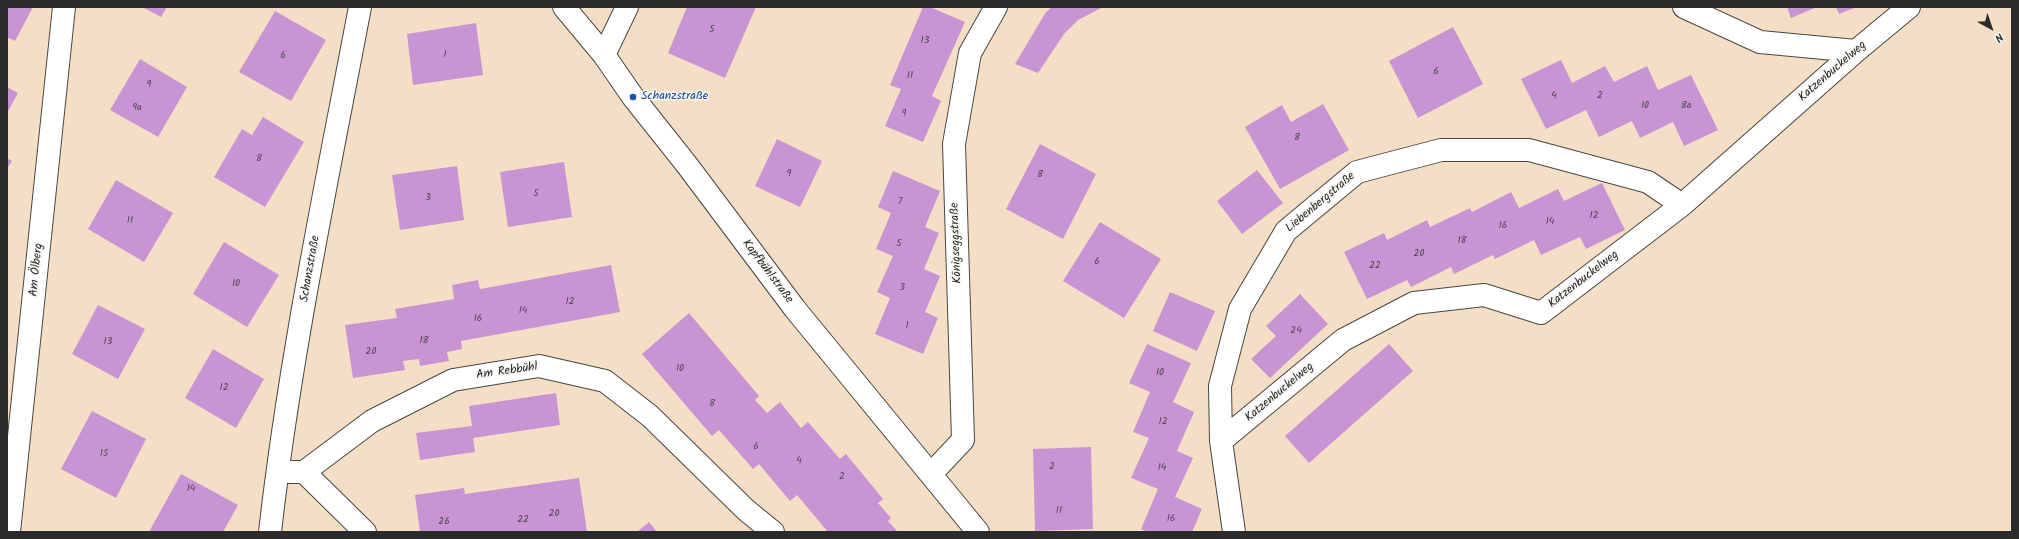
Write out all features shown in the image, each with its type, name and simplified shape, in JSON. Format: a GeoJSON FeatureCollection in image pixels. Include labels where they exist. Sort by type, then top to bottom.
{"type":"FeatureCollection","features":[{"type":"Feature","properties":{"kind":"street","name":"Am Ölberg"},"geometry":{"type":"LineString","coordinates":[[9,532],[64,7]]}},
{"type":"Feature","properties":{"kind":"street","name":"Schanzstraße"},"geometry":{"type":"LineString","coordinates":[[270,532],[277,472],[312,260],[360,7]]}},
{"type":"Feature","properties":{"kind":"street","name":"Kapfbühlstraße"},"geometry":{"type":"LineString","coordinates":[[564,7],[604,55],[632,97],[687,165],[795,309],[978,532]]}},
{"type":"Feature","properties":{"kind":"street"},"geometry":{"type":"LineString","coordinates":[[604,55],[627,7]]}},
{"type":"Feature","properties":{"kind":"street","name":"Königseggstraße"},"geometry":{"type":"LineString","coordinates":[[931,474],[963,440],[954,144],[970,53],[996,7]]}},
{"type":"Feature","properties":{"kind":"street"},"geometry":{"type":"LineString","coordinates":[[1684,7],[1760,42],[1856,51]]}},
{"type":"Feature","properties":{"kind":"street","name":"Katzenbuckelweg"},"geometry":{"type":"LineString","coordinates":[[1221,442],[1343,340],[1414,303],[1484,295],[1541,313],[1682,205],[1856,51],[1909,7]]}},
{"type":"Feature","properties":{"kind":"street","name":"Liebenbergstraße"},"geometry":{"type":"LineString","coordinates":[[1234,532],[1221,442],[1220,386],[1240,309],[1286,230],[1357,172],[1441,150],[1529,150],[1648,182],[1682,205]]}},
{"type":"Feature","properties":{"kind":"street","name":"Am Rebbühl"},"geometry":{"type":"LineString","coordinates":[[304,472],[372,421],[452,380],[539,366],[605,381],[650,416],[746,510],[773,532]]}},
{"type":"Feature","properties":{"kind":"street"},"geometry":{"type":"LineString","coordinates":[[277,472],[304,472],[366,532]]}},
{"type":"Feature","properties":{"kind":"building"},"geometry":{"type":"Polygon","coordinates":[[[7,7],[33,7],[15,41],[7,37],[7,7]]]}},
{"type":"Feature","properties":{"kind":"building"},"geometry":{"type":"Polygon","coordinates":[[[142,7],[167,7],[161,17],[142,7]]]}},
{"type":"Feature","properties":{"kind":"building"},"geometry":{"type":"Polygon","coordinates":[[[687,7],[756,7],[725,78],[668,53],[687,7]]]}},
{"type":"Feature","properties":{"kind":"building"},"geometry":{"type":"Polygon","coordinates":[[[923,7],[930,7],[965,22],[932,96],[941,101],[923,142],[885,126],[901,89],[890,85],[923,7]]]}},
{"type":"Feature","properties":{"kind":"building"},"geometry":{"type":"Polygon","coordinates":[[[1052,7],[1103,7],[1078,20],[1064,34],[1038,73],[1015,64],[1046,12],[1052,7]]]}},
{"type":"Feature","properties":{"kind":"building"},"geometry":{"type":"Polygon","coordinates":[[[1787,7],[1817,7],[1791,18],[1787,7]]]}},
{"type":"Feature","properties":{"kind":"building"},"geometry":{"type":"Polygon","coordinates":[[[1836,7],[1857,7],[1839,14],[1836,7]]]}},
{"type":"Feature","properties":{"kind":"building"},"geometry":{"type":"Polygon","coordinates":[[[275,11],[326,40],[291,101],[239,72],[275,11]]]}},
{"type":"Feature","properties":{"kind":"building"},"geometry":{"type":"Polygon","coordinates":[[[476,23],[483,75],[413,85],[407,34],[476,23]]]}},
{"type":"Feature","properties":{"kind":"building"},"geometry":{"type":"Polygon","coordinates":[[[1453,27],[1483,84],[1418,118],[1389,61],[1453,27]]]}},
{"type":"Feature","properties":{"kind":"building"},"geometry":{"type":"Polygon","coordinates":[[[140,59],[187,87],[158,137],[110,110],[140,59]]]}},
{"type":"Feature","properties":{"kind":"building"},"geometry":{"type":"Polygon","coordinates":[[[1561,60],[1572,83],[1605,66],[1614,82],[1647,66],[1658,90],[1691,75],[1718,130],[1684,146],[1673,122],[1640,138],[1632,121],[1599,137],[1586,110],[1546,129],[1521,79],[1561,60]]]}},
{"type":"Feature","properties":{"kind":"building"},"geometry":{"type":"Polygon","coordinates":[[[7,87],[18,93],[7,113],[7,87]]]}},
{"type":"Feature","properties":{"kind":"building"},"geometry":{"type":"Polygon","coordinates":[[[1323,104],[1349,150],[1280,189],[1245,127],[1282,105],[1291,122],[1323,104]]]}},
{"type":"Feature","properties":{"kind":"building"},"geometry":{"type":"Polygon","coordinates":[[[263,117],[304,142],[265,207],[214,177],[242,129],[252,135],[263,117]]]}},
{"type":"Feature","properties":{"kind":"building"},"geometry":{"type":"Polygon","coordinates":[[[777,139],[822,161],[800,207],[755,186],[777,139]]]}},
{"type":"Feature","properties":{"kind":"building"},"geometry":{"type":"Polygon","coordinates":[[[1040,144],[1096,174],[1063,239],[1006,209],[1040,144]]]}},
{"type":"Feature","properties":{"kind":"building"},"geometry":{"type":"Polygon","coordinates":[[[7,158],[12,161],[7,169],[7,158]]]}},
{"type":"Feature","properties":{"kind":"building"},"geometry":{"type":"Polygon","coordinates":[[[564,162],[572,217],[508,227],[500,172],[564,162]]]}},
{"type":"Feature","properties":{"kind":"building"},"geometry":{"type":"Polygon","coordinates":[[[457,166],[464,220],[400,230],[392,175],[457,166]]]}},
{"type":"Feature","properties":{"kind":"building"},"geometry":{"type":"Polygon","coordinates":[[[1257,170],[1283,203],[1242,234],[1217,201],[1257,170]]]}},
{"type":"Feature","properties":{"kind":"building"},"geometry":{"type":"Polygon","coordinates":[[[893,171],[940,191],[925,227],[939,233],[924,269],[940,276],[925,312],[938,318],[923,354],[875,334],[890,298],[877,292],[893,256],[876,249],[891,213],[878,207],[893,171]]]}},
{"type":"Feature","properties":{"kind":"building"},"geometry":{"type":"Polygon","coordinates":[[[116,180],[173,213],[144,262],[88,229],[116,180]]]}},
{"type":"Feature","properties":{"kind":"building"},"geometry":{"type":"Polygon","coordinates":[[[1602,183],[1625,230],[1586,249],[1580,237],[1541,255],[1534,240],[1495,259],[1493,255],[1454,274],[1451,267],[1411,287],[1407,280],[1367,299],[1344,252],[1384,233],[1387,240],[1427,220],[1430,227],[1470,208],[1472,212],[1511,192],[1519,208],[1558,189],[1564,201],[1602,183]]]}},
{"type":"Feature","properties":{"kind":"building"},"geometry":{"type":"Polygon","coordinates":[[[1100,222],[1161,259],[1124,318],[1063,281],[1100,222]]]}},
{"type":"Feature","properties":{"kind":"building"},"geometry":{"type":"Polygon","coordinates":[[[224,242],[279,275],[247,327],[193,294],[224,242]]]}},
{"type":"Feature","properties":{"kind":"building"},"geometry":{"type":"Polygon","coordinates":[[[611,265],[620,312],[461,341],[462,349],[447,352],[449,361],[420,366],[419,359],[403,361],[405,370],[353,378],[345,325],[397,318],[395,309],[454,299],[452,285],[478,280],[480,289],[611,265]]]}},
{"type":"Feature","properties":{"kind":"building"},"geometry":{"type":"Polygon","coordinates":[[[1170,292],[1215,311],[1197,351],[1153,331],[1170,292]]]}},
{"type":"Feature","properties":{"kind":"building"},"geometry":{"type":"Polygon","coordinates":[[[1300,294],[1328,324],[1270,378],[1251,359],[1276,336],[1266,326],[1300,294]]]}},
{"type":"Feature","properties":{"kind":"building"},"geometry":{"type":"Polygon","coordinates":[[[98,305],[145,329],[118,379],[72,354],[98,305]]]}},
{"type":"Feature","properties":{"kind":"building"},"geometry":{"type":"Polygon","coordinates":[[[689,313],[759,396],[755,400],[767,413],[780,402],[801,428],[808,422],[840,459],[846,454],[883,499],[878,503],[891,518],[888,521],[898,532],[828,532],[797,495],[790,501],[759,464],[753,469],[719,430],[712,436],[642,354],[689,313]]]}},
{"type":"Feature","properties":{"kind":"building"},"geometry":{"type":"Polygon","coordinates":[[[1147,344],[1191,363],[1173,402],[1194,412],[1177,451],[1193,458],[1175,497],[1202,509],[1192,532],[1148,532],[1141,529],[1158,489],[1131,478],[1149,438],[1133,432],[1150,392],[1129,383],[1147,344]]]}},
{"type":"Feature","properties":{"kind":"building"},"geometry":{"type":"Polygon","coordinates":[[[1389,344],[1413,371],[1309,463],[1285,436],[1389,344]]]}},
{"type":"Feature","properties":{"kind":"building"},"geometry":{"type":"Polygon","coordinates":[[[213,349],[264,379],[236,428],[185,398],[213,349]]]}},
{"type":"Feature","properties":{"kind":"building"},"geometry":{"type":"Polygon","coordinates":[[[556,393],[560,425],[473,438],[475,452],[420,460],[416,433],[472,426],[469,406],[556,393]]]}},
{"type":"Feature","properties":{"kind":"building"},"geometry":{"type":"Polygon","coordinates":[[[92,411],[146,439],[116,498],[61,469],[92,411]]]}},
{"type":"Feature","properties":{"kind":"building"},"geometry":{"type":"Polygon","coordinates":[[[1091,447],[1093,529],[1035,531],[1033,449],[1091,447]]]}},
{"type":"Feature","properties":{"kind":"building"},"geometry":{"type":"Polygon","coordinates":[[[181,474],[238,505],[223,532],[152,532],[150,530],[181,474]]]}},
{"type":"Feature","properties":{"kind":"building"},"geometry":{"type":"Polygon","coordinates":[[[579,478],[587,532],[420,532],[415,495],[464,488],[465,494],[579,478]]]}},
{"type":"Feature","properties":{"kind":"building"},"geometry":{"type":"Polygon","coordinates":[[[649,522],[657,532],[637,532],[649,522]]]}},
{"type":"Feature","properties":{"kind":"place","name":"Schanzstraße"},"geometry":{"type":"Point","coordinates":[633,97]}}]}
